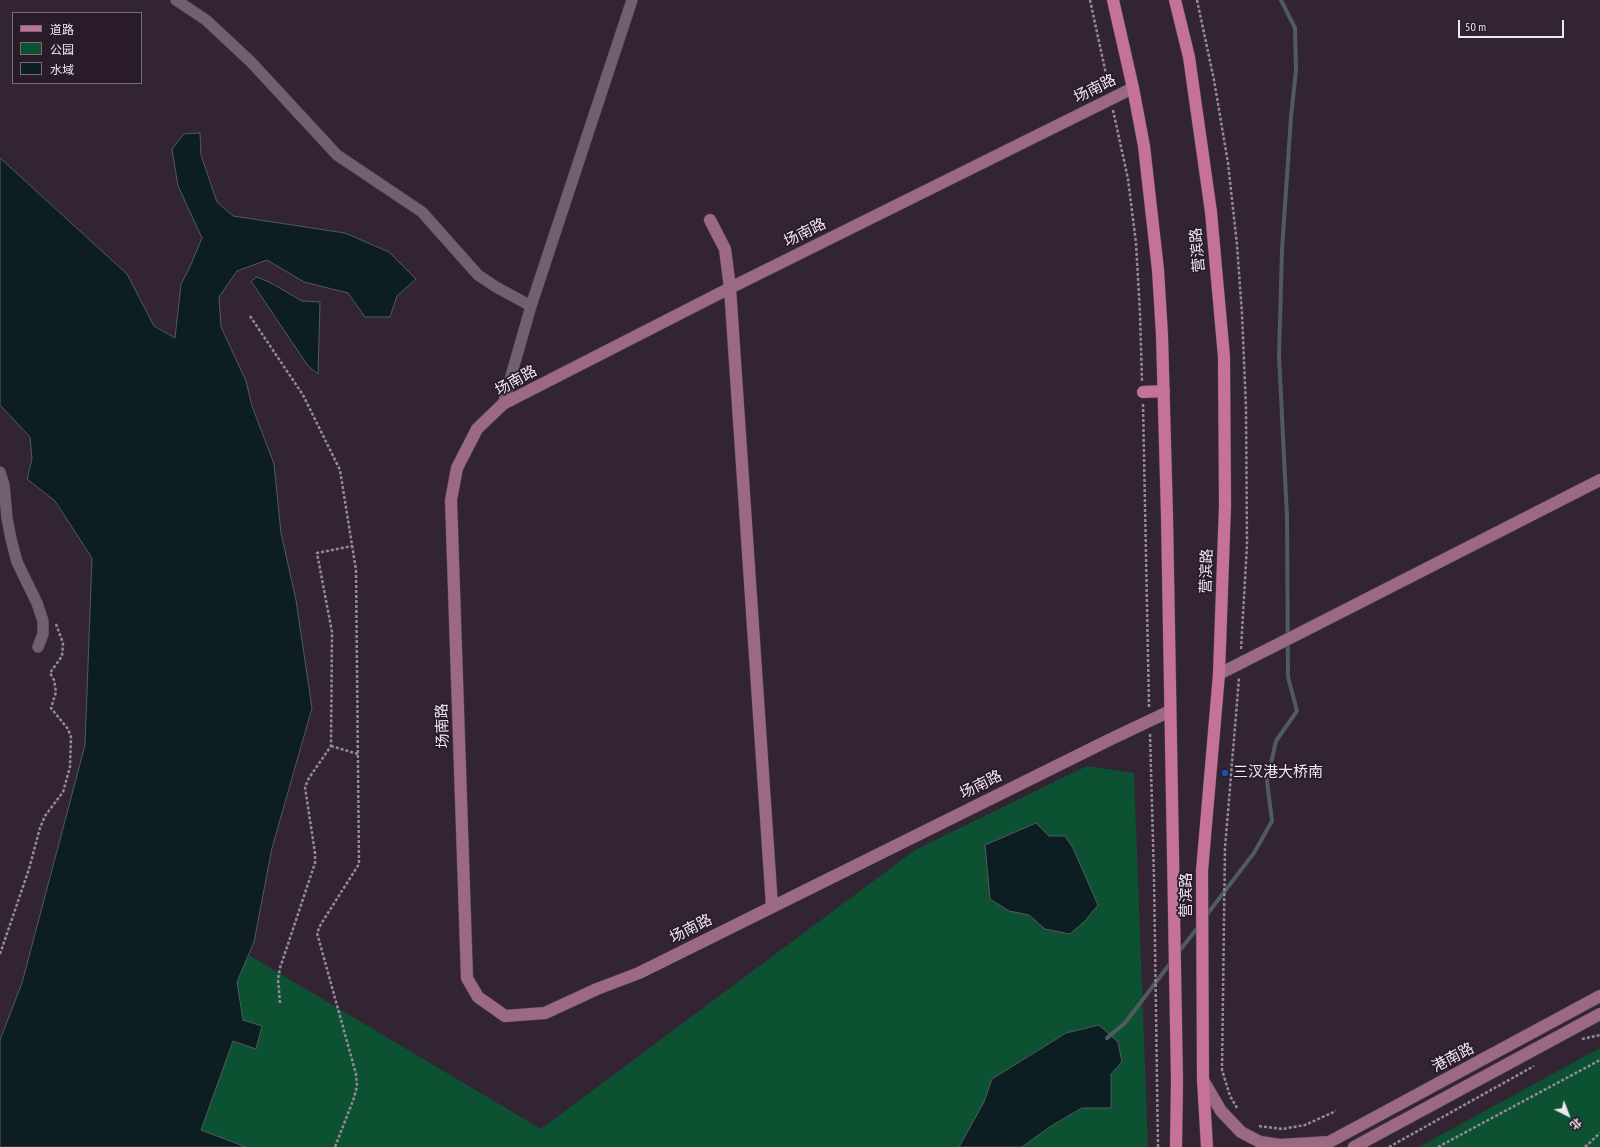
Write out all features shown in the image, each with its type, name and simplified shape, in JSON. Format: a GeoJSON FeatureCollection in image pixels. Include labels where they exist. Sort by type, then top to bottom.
{"type":"FeatureCollection","features":[{"type":"Feature","properties":{"kind":"main road","name":"营滨路"},"geometry":{"type":"LineString","coordinates":[[1113,0],[1133,88],[1144,146],[1158,270],[1168,516],[1177,1081],[1176,1147]]}},
{"type":"Feature","properties":{"kind":"main road","name":"营滨路"},"geometry":{"type":"LineString","coordinates":[[1175,0],[1189,57],[1211,212],[1224,358],[1225,505],[1219,674],[1202,871],[1203,1080],[1207,1147]]}},
{"type":"Feature","properties":{"kind":"main road"},"geometry":{"type":"LineString","coordinates":[[1143,392],[1164,391]]}},
{"type":"Feature","properties":{"kind":"street"},"geometry":{"type":"LineString","coordinates":[[176,0],[206,20],[251,62],[337,155],[422,212],[478,275],[496,287],[531,306]]}},
{"type":"Feature","properties":{"kind":"street"},"geometry":{"type":"LineString","coordinates":[[503,404],[531,306],[632,0]]}},
{"type":"Feature","properties":{"kind":"street","name":"场南路"},"geometry":{"type":"LineString","coordinates":[[1133,88],[730,288],[503,404],[477,429],[457,468],[451,500],[467,978],[478,997],[505,1016],[545,1012],[639,972],[1170,711]]}},
{"type":"Feature","properties":{"kind":"street"},"geometry":{"type":"LineString","coordinates":[[710,220],[725,249],[730,288],[772,906]]}},
{"type":"Feature","properties":{"kind":"street"},"geometry":{"type":"LineString","coordinates":[[0,472],[4,485],[7,518],[17,562],[37,603],[43,621],[43,634],[38,647]]}},
{"type":"Feature","properties":{"kind":"street"},"geometry":{"type":"LineString","coordinates":[[1219,674],[1600,480]]}},
{"type":"Feature","properties":{"kind":"street","name":"港南路"},"geometry":{"type":"LineString","coordinates":[[1325,1144],[1600,996]]}},
{"type":"Feature","properties":{"kind":"street","name":"港南路"},"geometry":{"type":"LineString","coordinates":[[1354,1147],[1600,1014]]}},
{"type":"Feature","properties":{"kind":"street"},"geometry":{"type":"LineString","coordinates":[[1203,1080],[1221,1111],[1241,1132],[1260,1142],[1325,1144]]}},
{"type":"Feature","properties":{"kind":"path"},"geometry":{"type":"LineString","coordinates":[[1090,0],[1128,179],[1136,243],[1143,392],[1154,878],[1158,1147]]}},
{"type":"Feature","properties":{"kind":"path"},"geometry":{"type":"LineString","coordinates":[[250,316],[303,395],[340,470],[356,570],[359,864],[320,924],[317,933],[356,1074],[357,1086],[354,1098],[335,1147]]}},
{"type":"Feature","properties":{"kind":"path"},"geometry":{"type":"LineString","coordinates":[[280,1003],[278,979],[280,968],[315,862],[305,787],[309,778],[331,746],[332,632],[317,553],[352,546]]}},
{"type":"Feature","properties":{"kind":"path"},"geometry":{"type":"LineString","coordinates":[[0,954],[29,869],[40,828],[45,816],[63,792],[70,767],[71,737],[68,729],[51,708],[56,692],[54,680],[50,673],[62,656],[63,643],[54,620]]}},
{"type":"Feature","properties":{"kind":"path"},"geometry":{"type":"LineString","coordinates":[[331,746],[358,754]]}},
{"type":"Feature","properties":{"kind":"path"},"geometry":{"type":"LineString","coordinates":[[1225,848],[1222,1070],[1230,1096],[1239,1111]]}},
{"type":"Feature","properties":{"kind":"path"},"geometry":{"type":"LineString","coordinates":[[1582,1039],[1600,1035]]}},
{"type":"Feature","properties":{"kind":"path"},"geometry":{"type":"LineString","coordinates":[[1438,1147],[1600,1060]]}},
{"type":"Feature","properties":{"kind":"path"},"geometry":{"type":"LineString","coordinates":[[1390,1147],[1541,1062]]}},
{"type":"Feature","properties":{"kind":"path"},"geometry":{"type":"LineString","coordinates":[[1254,1124],[1282,1129],[1305,1125],[1336,1111]]}},
{"type":"Feature","properties":{"kind":"path"},"geometry":{"type":"LineString","coordinates":[[1585,1147],[1600,1133]]}},
{"type":"Feature","properties":{"kind":"green space"},"geometry":{"type":"Polygon","coordinates":[[[1087,766],[1134,773],[1148,1147],[148,1147],[230,944],[541,1129],[915,850],[1087,766]]]}},
{"type":"Feature","properties":{"kind":"green space"},"geometry":{"type":"Polygon","coordinates":[[[1600,1048],[1600,1147],[1419,1147],[1600,1048]]]}},
{"type":"Feature","properties":{"kind":"water"},"geometry":{"type":"Polygon","coordinates":[[[200,133],[201,155],[217,202],[233,216],[345,233],[389,252],[416,279],[397,296],[390,317],[365,317],[348,293],[304,282],[267,260],[237,271],[219,297],[221,327],[246,381],[252,406],[274,464],[281,533],[296,600],[312,708],[272,848],[254,942],[237,982],[243,1020],[262,1026],[256,1049],[233,1041],[201,1130],[246,1147],[0,1147],[0,1040],[22,983],[85,745],[92,558],[55,501],[27,479],[32,459],[30,437],[0,405],[0,158],[127,274],[154,326],[175,338],[181,284],[202,238],[178,186],[172,149],[184,134],[200,133]]]}},
{"type":"Feature","properties":{"kind":"water"},"geometry":{"type":"Polygon","coordinates":[[[257,277],[271,283],[302,301],[320,302],[318,374],[308,366],[251,281],[257,277]]]}},
{"type":"Feature","properties":{"kind":"water"},"geometry":{"type":"Polygon","coordinates":[[[1036,823],[1049,836],[1065,836],[1073,848],[1098,905],[1085,921],[1070,934],[1045,929],[1029,915],[1009,911],[990,899],[985,845],[1036,823]]]}},
{"type":"Feature","properties":{"kind":"water"},"geometry":{"type":"Polygon","coordinates":[[[1099,1025],[1118,1042],[1122,1062],[1111,1074],[1111,1108],[1082,1108],[1051,1126],[1022,1147],[959,1147],[984,1102],[992,1079],[1066,1033],[1099,1025]]]}},
{"type":"Feature","properties":{"kind":"waterway"},"geometry":{"type":"LineString","coordinates":[[1205,917],[1254,853],[1272,821],[1267,781],[1276,741],[1297,711],[1288,677],[1287,517],[1279,356],[1282,250],[1291,117],[1296,70],[1295,28],[1281,0]]}},
{"type":"Feature","properties":{"kind":"waterway"},"geometry":{"type":"LineString","coordinates":[[1177,954],[1199,926]]}},
{"type":"Feature","properties":{"kind":"waterway"},"geometry":{"type":"LineString","coordinates":[[1107,1038],[1125,1023],[1172,961]]}},
{"type":"Feature","properties":{"kind":"place","name":"三汊港大桥南"},"geometry":{"type":"Point","coordinates":[1225,773]}}]}
